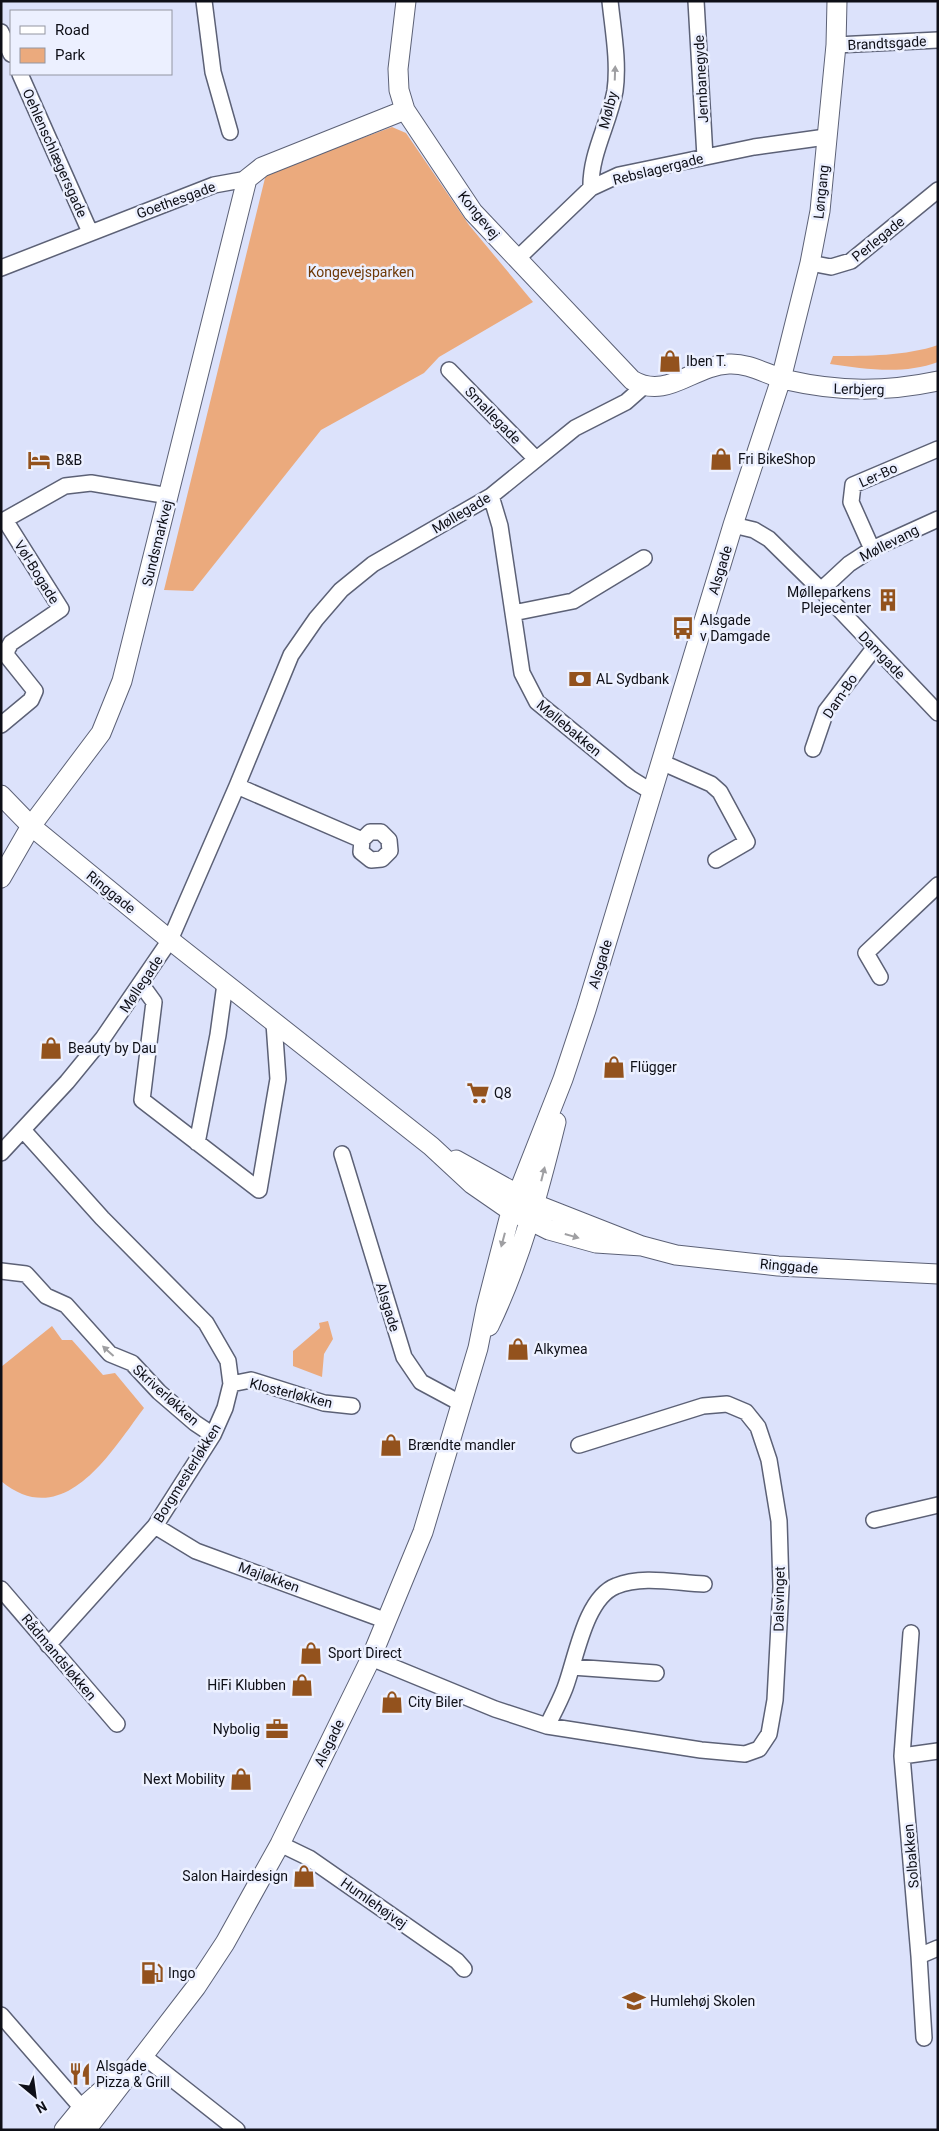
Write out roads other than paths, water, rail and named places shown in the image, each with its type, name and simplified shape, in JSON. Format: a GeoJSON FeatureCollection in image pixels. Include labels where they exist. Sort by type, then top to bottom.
{"type":"FeatureCollection","features":[{"type":"Feature","properties":{"kind":"street"},"geometry":{"type":"LineString","coordinates":[[204,1],[212,72],[230,132]]}},
{"type":"Feature","properties":{"kind":"street","name":"Kongevej"},"geometry":{"type":"LineString","coordinates":[[406,1],[398,69],[399,90],[405,110],[473,212],[632,380],[643,387]]}},
{"type":"Feature","properties":{"kind":"street","name":"Mølby"},"geometry":{"type":"LineString","coordinates":[[591,188],[590,171],[615,91],[616,63],[610,1]]}},
{"type":"Feature","properties":{"kind":"street","name":"Jernbanegyde"},"geometry":{"type":"LineString","coordinates":[[696,1],[705,157]]}},
{"type":"Feature","properties":{"kind":"street","name":"Løngang"},"geometry":{"type":"LineString","coordinates":[[781,379],[810,263],[820,211],[836,45],[837,1]]}},
{"type":"Feature","properties":{"kind":"street"},"geometry":{"type":"LineString","coordinates":[[1,32],[10,52]]}},
{"type":"Feature","properties":{"kind":"street","name":"Brandtsgade"},"geometry":{"type":"LineString","coordinates":[[836,45],[938,40]]}},
{"type":"Feature","properties":{"kind":"street","name":"Oehlenschlægersgade"},"geometry":{"type":"LineString","coordinates":[[20,75],[90,232]]}},
{"type":"Feature","properties":{"kind":"street","name":"Goethesgade"},"geometry":{"type":"LineString","coordinates":[[1,268],[214,185],[247,179],[262,168],[405,110]]}},
{"type":"Feature","properties":{"kind":"street","name":"Rebslagergade"},"geometry":{"type":"LineString","coordinates":[[517,259],[591,188],[619,175],[754,147],[826,137]]}},
{"type":"Feature","properties":{"kind":"street","name":"Sundsmarkvej"},"geometry":{"type":"LineString","coordinates":[[1,878],[31,826],[101,733],[122,681],[247,179]]}},
{"type":"Feature","properties":{"kind":"street","name":"Perlegade"},"geometry":{"type":"LineString","coordinates":[[810,263],[830,267],[851,261],[938,190]]}},
{"type":"Feature","properties":{"kind":"street"},"geometry":{"type":"LineString","coordinates":[[643,387],[665,386],[712,366],[729,364],[745,365],[781,379]]}},
{"type":"Feature","properties":{"kind":"street","name":"Smallegade"},"geometry":{"type":"LineString","coordinates":[[449,370],[536,459]]}},
{"type":"Feature","properties":{"kind":"street","name":"Lerbjerg"},"geometry":{"type":"LineString","coordinates":[[781,379],[820,388],[850,391],[880,390],[938,381]]}},
{"type":"Feature","properties":{"kind":"street","name":"Alsgade"},"geometry":{"type":"LineString","coordinates":[[86,2130],[196,1987],[225,1943],[280,1844],[371,1658],[423,1532],[478,1348],[486,1308],[514,1202],[563,1079],[733,525],[781,379]]}},
{"type":"Feature","properties":{"kind":"street","name":"Møllegade"},"geometry":{"type":"LineString","coordinates":[[1,1153],[103,1038],[170,940],[237,786],[290,655],[328,605],[341,590],[373,564],[491,496],[575,428],[626,402],[643,387]]}},
{"type":"Feature","properties":{"kind":"street","name":"Ler-Bo"},"geometry":{"type":"LineString","coordinates":[[872,549],[851,502],[854,485],[938,449]]}},
{"type":"Feature","properties":{"kind":"street","name":"Vøl-Bogade"},"geometry":{"type":"LineString","coordinates":[[1,725],[31,700],[35,691],[7,656],[7,650],[11,643],[61,609],[3,521],[65,486],[91,482],[168,496]]}},
{"type":"Feature","properties":{"kind":"street","name":"Møllebakken"},"geometry":{"type":"LineString","coordinates":[[491,496],[500,526],[522,673],[537,702],[631,779],[652,792]]}},
{"type":"Feature","properties":{"kind":"street","name":"Møllevang"},"geometry":{"type":"LineString","coordinates":[[821,590],[850,564],[872,549],[938,519]]}},
{"type":"Feature","properties":{"kind":"street","name":"Damgade"},"geometry":{"type":"LineString","coordinates":[[733,525],[754,530],[769,539],[821,590],[938,713]]}},
{"type":"Feature","properties":{"kind":"street"},"geometry":{"type":"LineString","coordinates":[[513,613],[573,602],[644,558]]}},
{"type":"Feature","properties":{"kind":"street","name":"Dam-Bo"},"geometry":{"type":"LineString","coordinates":[[812,749],[826,711],[875,647]]}},
{"type":"Feature","properties":{"kind":"street"},"geometry":{"type":"LineString","coordinates":[[661,762],[711,784],[720,792],[746,842],[716,860]]}},
{"type":"Feature","properties":{"kind":"street"},"geometry":{"type":"LineString","coordinates":[[237,786],[362,840]]}},
{"type":"Feature","properties":{"kind":"street","name":"Ringgade"},"geometry":{"type":"LineString","coordinates":[[1,795],[31,826],[274,1023],[431,1146],[532,1213],[549,1230],[596,1243],[642,1246],[676,1255],[778,1266],[938,1274]]}},
{"type":"Feature","properties":{"kind":"street"},"geometry":{"type":"LineString","coordinates":[[880,977],[866,952],[938,885]]}},
{"type":"Feature","properties":{"kind":"street"},"geometry":{"type":"LineString","coordinates":[[141,984],[154,1002],[142,1100],[259,1190],[278,1079],[274,1023]]}},
{"type":"Feature","properties":{"kind":"street"},"geometry":{"type":"LineString","coordinates":[[197,1143],[218,1035],[225,984]]}},
{"type":"Feature","properties":{"kind":"street","name":"Alsgade"},"geometry":{"type":"LineString","coordinates":[[478,1348],[502,1300],[532,1213],[557,1118],[563,1079]]}},
{"type":"Feature","properties":{"kind":"street","name":"Borgmesterløkken"},"geometry":{"type":"LineString","coordinates":[[23,1130],[102,1218],[206,1323],[228,1361],[231,1384],[225,1408],[213,1435],[155,1526],[48,1644]]}},
{"type":"Feature","properties":{"kind":"street","name":"Alsgade"},"geometry":{"type":"LineString","coordinates":[[342,1154],[404,1358],[421,1382],[462,1404]]}},
{"type":"Feature","properties":{"kind":"street","name":"Skriverløkken"},"geometry":{"type":"LineString","coordinates":[[1,1271],[26,1274],[46,1296],[66,1305],[110,1354],[132,1363],[160,1392],[195,1423],[213,1435]]}},
{"type":"Feature","properties":{"kind":"street","name":"Klosterløkken"},"geometry":{"type":"LineString","coordinates":[[231,1384],[250,1380],[324,1403],[352,1406]]}},
{"type":"Feature","properties":{"kind":"street","name":"Dalsvinget"},"geometry":{"type":"LineString","coordinates":[[371,1658],[495,1709],[547,1726],[700,1750],[745,1754],[759,1749],[768,1734],[775,1700],[781,1587],[779,1520],[769,1460],[758,1427],[746,1412],[727,1404],[703,1406],[579,1445]]}},
{"type":"Feature","properties":{"kind":"street"},"geometry":{"type":"LineString","coordinates":[[874,1520],[938,1505]]}},
{"type":"Feature","properties":{"kind":"street","name":"Majløkken"},"geometry":{"type":"LineString","coordinates":[[155,1526],[196,1551],[387,1621]]}},
{"type":"Feature","properties":{"kind":"street"},"geometry":{"type":"LineString","coordinates":[[547,1726],[572,1668],[594,1605],[603,1594],[616,1586],[636,1581],[704,1584]]}},
{"type":"Feature","properties":{"kind":"street","name":"Rådmandsløkken"},"geometry":{"type":"LineString","coordinates":[[1,1589],[117,1724]]}},
{"type":"Feature","properties":{"kind":"street","name":"Solbakken"},"geometry":{"type":"LineString","coordinates":[[910,1633],[902,1756],[924,2038]]}},
{"type":"Feature","properties":{"kind":"street"},"geometry":{"type":"LineString","coordinates":[[572,1668],[656,1673]]}},
{"type":"Feature","properties":{"kind":"street"},"geometry":{"type":"LineString","coordinates":[[902,1756],[938,1751]]}},
{"type":"Feature","properties":{"kind":"street","name":"Humlehøjvej"},"geometry":{"type":"LineString","coordinates":[[280,1844],[308,1858],[457,1961],[464,1968]]}},
{"type":"Feature","properties":{"kind":"street"},"geometry":{"type":"LineString","coordinates":[[919,1956],[938,1948]]}},
{"type":"Feature","properties":{"kind":"street"},"geometry":{"type":"LineString","coordinates":[[1,2015],[82,2108]]}},
{"type":"Feature","properties":{"kind":"street"},"geometry":{"type":"LineString","coordinates":[[142,2055],[237,2130]]}},
{"type":"Feature","properties":{"kind":"street","name":"Alsgade"},"geometry":{"type":"LineString","coordinates":[[64,2130],[82,2108],[142,2055]]}},
{"type":"Feature","properties":{"kind":"place","name":"Iben T."},"geometry":{"type":"Point","coordinates":[670,361]}},
{"type":"Feature","properties":{"kind":"place","name":"Fri BikeShop"},"geometry":{"type":"Point","coordinates":[721,459]}},
{"type":"Feature","properties":{"kind":"place","name":"B&B"},"geometry":{"type":"Point","coordinates":[39,460]}},
{"type":"Feature","properties":{"kind":"place","name":"Mølleparkens Plejecenter"},"geometry":{"type":"Point","coordinates":[888,600]}},
{"type":"Feature","properties":{"kind":"place","name":"Alsgade v Damgade"},"geometry":{"type":"Point","coordinates":[683,628]}},
{"type":"Feature","properties":{"kind":"place","name":"AL Sydbank"},"geometry":{"type":"Point","coordinates":[580,679]}},
{"type":"Feature","properties":{"kind":"place","name":"Beauty by Dau"},"geometry":{"type":"Point","coordinates":[51,1048]}},
{"type":"Feature","properties":{"kind":"place","name":"Flügger"},"geometry":{"type":"Point","coordinates":[614,1067]}},
{"type":"Feature","properties":{"kind":"place","name":"Q8"},"geometry":{"type":"Point","coordinates":[478,1093]}},
{"type":"Feature","properties":{"kind":"place","name":"Alkymea"},"geometry":{"type":"Point","coordinates":[518,1349]}},
{"type":"Feature","properties":{"kind":"place","name":"Brændte mandler"},"geometry":{"type":"Point","coordinates":[391,1445]}},
{"type":"Feature","properties":{"kind":"place","name":"Sport Direct"},"geometry":{"type":"Point","coordinates":[311,1653]}},
{"type":"Feature","properties":{"kind":"place","name":"HiFi Klubben"},"geometry":{"type":"Point","coordinates":[302,1685]}},
{"type":"Feature","properties":{"kind":"place","name":"City Biler"},"geometry":{"type":"Point","coordinates":[392,1702]}},
{"type":"Feature","properties":{"kind":"place","name":"Nybolig"},"geometry":{"type":"Point","coordinates":[277,1729]}},
{"type":"Feature","properties":{"kind":"place","name":"Next Mobility"},"geometry":{"type":"Point","coordinates":[241,1779]}},
{"type":"Feature","properties":{"kind":"place","name":"Salon Hairdesign"},"geometry":{"type":"Point","coordinates":[304,1876]}},
{"type":"Feature","properties":{"kind":"place","name":"Ingo"},"geometry":{"type":"Point","coordinates":[152,1973]}},
{"type":"Feature","properties":{"kind":"place","name":"Humlehøj Skolen"},"geometry":{"type":"Point","coordinates":[634,2001]}},
{"type":"Feature","properties":{"kind":"place","name":"Alsgade Pizza & Grill"},"geometry":{"type":"Point","coordinates":[80,2074]}},
{"type":"Feature","properties":{"kind":"park label","name":"Kongevejsparken"},"geometry":{"type":"Point","coordinates":[361,272]}}]}
